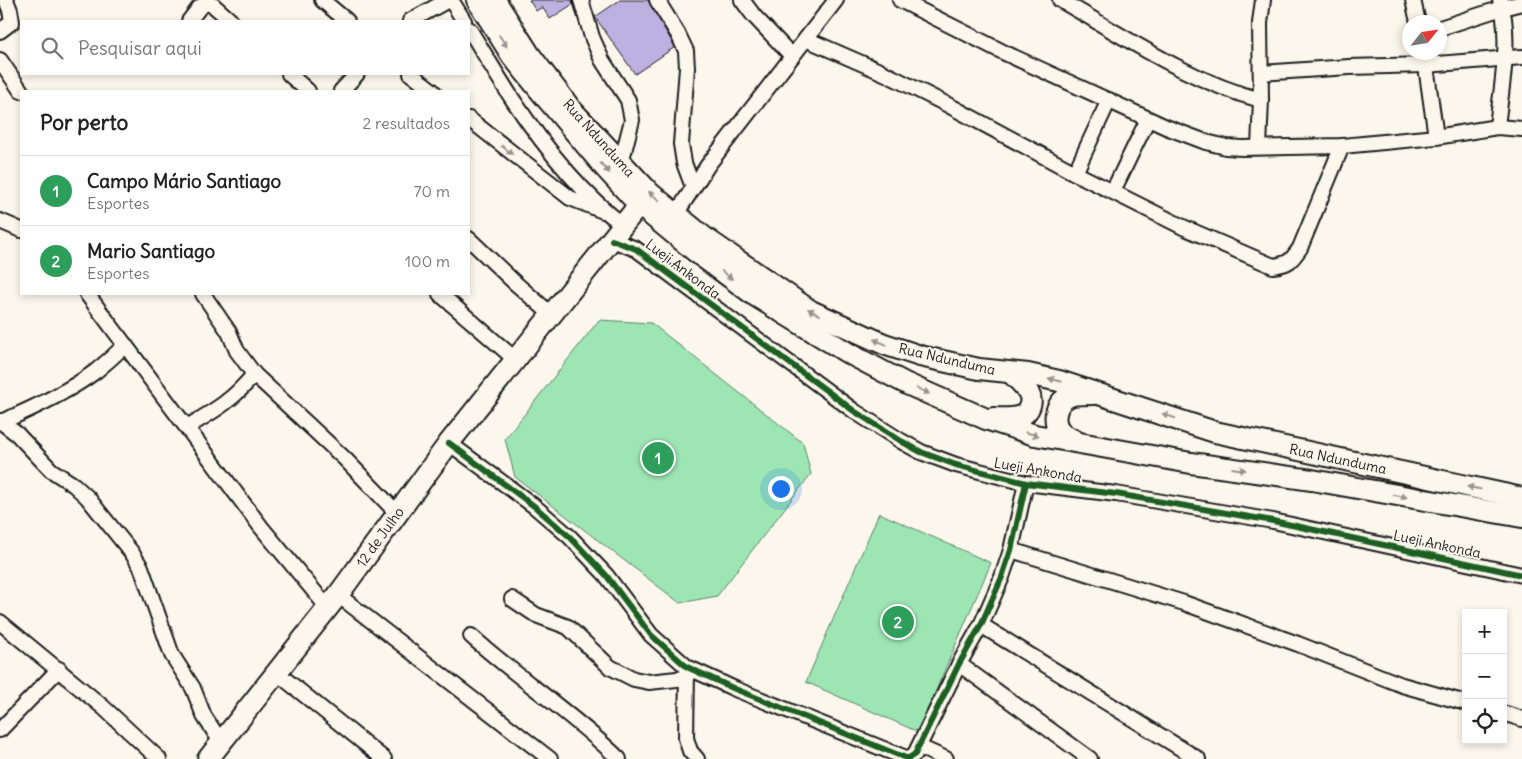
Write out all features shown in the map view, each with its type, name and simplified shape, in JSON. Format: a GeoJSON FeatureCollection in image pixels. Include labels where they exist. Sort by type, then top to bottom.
{"type":"FeatureCollection","features":[{"type":"Feature","properties":{"kind":"main road","name":"Lueji Ankonda"},"geometry":{"type":"LineString","coordinates":[[477,0],[512,56],[540,92],[640,205],[696,252],[762,300],[848,354],[907,384],[986,419],[1035,435],[1191,462]]}},
{"type":"Feature","properties":{"kind":"main road","name":"Rua Ndunduma"},"geometry":{"type":"LineString","coordinates":[[495,0],[530,55],[570,109],[650,193],[712,243],[811,311],[884,344],[920,356],[979,370],[1028,374],[1059,381],[1215,432],[1522,498]]}},
{"type":"Feature","properties":{"kind":"main road","name":"12 de Julho"},"geometry":{"type":"LineString","coordinates":[[212,755],[333,601],[449,443],[640,205]]}},
{"type":"Feature","properties":{"kind":"main road"},"geometry":{"type":"LineString","coordinates":[[986,419],[1017,418],[1025,414],[1030,406],[1031,396],[1027,389],[1012,374]]}},
{"type":"Feature","properties":{"kind":"main road"},"geometry":{"type":"LineString","coordinates":[[1081,443],[1062,433],[1056,422],[1056,410],[1063,401],[1072,395],[1096,394]]}},
{"type":"Feature","properties":{"kind":"main road","name":"Rua Ndunduma"},"geometry":{"type":"LineString","coordinates":[[1191,462],[1312,480],[1522,517]]}},
{"type":"Feature","properties":{"kind":"street"},"geometry":{"type":"LineString","coordinates":[[0,32],[12,22],[6,0]]}},
{"type":"Feature","properties":{"kind":"street"},"geometry":{"type":"LineString","coordinates":[[322,0],[346,20]]}},
{"type":"Feature","properties":{"kind":"street"},"geometry":{"type":"LineString","coordinates":[[412,20],[449,0],[463,20]]}},
{"type":"Feature","properties":{"kind":"street"},"geometry":{"type":"LineString","coordinates":[[581,0],[592,37],[602,60],[628,100],[632,120],[621,163]]}},
{"type":"Feature","properties":{"kind":"street"},"geometry":{"type":"LineString","coordinates":[[657,0],[686,51],[687,68],[681,144],[684,163],[693,187]]}},
{"type":"Feature","properties":{"kind":"street"},"geometry":{"type":"LineString","coordinates":[[742,0],[754,16],[792,56]]}},
{"type":"Feature","properties":{"kind":"street"},"geometry":{"type":"LineString","coordinates":[[676,214],[693,187],[836,0]]}},
{"type":"Feature","properties":{"kind":"street"},"geometry":{"type":"LineString","coordinates":[[900,0],[1148,119],[1206,142],[1226,147],[1342,146],[1436,137],[1497,126],[1522,129]]}},
{"type":"Feature","properties":{"kind":"street"},"geometry":{"type":"LineString","coordinates":[[1060,0],[1195,76],[1235,93],[1261,100]]}},
{"type":"Feature","properties":{"kind":"street"},"geometry":{"type":"LineString","coordinates":[[1259,147],[1261,100],[1260,23],[1263,0]]}},
{"type":"Feature","properties":{"kind":"street"},"geometry":{"type":"LineString","coordinates":[[1413,0],[1416,15]]}},
{"type":"Feature","properties":{"kind":"street"},"geometry":{"type":"LineString","coordinates":[[1447,25],[1501,4],[1522,3]]}},
{"type":"Feature","properties":{"kind":"street"},"geometry":{"type":"LineString","coordinates":[[190,20],[199,8],[206,4],[213,5],[230,20]]}},
{"type":"Feature","properties":{"kind":"street"},"geometry":{"type":"LineString","coordinates":[[1497,126],[1505,34],[1501,4]]}},
{"type":"Feature","properties":{"kind":"street"},"geometry":{"type":"LineString","coordinates":[[470,31],[530,124],[575,180],[608,213]]}},
{"type":"Feature","properties":{"kind":"street"},"geometry":{"type":"LineString","coordinates":[[806,39],[884,73],[1183,227],[1273,266],[1286,264],[1300,248],[1342,146]]}},
{"type":"Feature","properties":{"kind":"street"},"geometry":{"type":"LineString","coordinates":[[1447,59],[1522,57]]}},
{"type":"Feature","properties":{"kind":"street"},"geometry":{"type":"LineString","coordinates":[[0,60],[21,90]]}},
{"type":"Feature","properties":{"kind":"street"},"geometry":{"type":"LineString","coordinates":[[1261,73],[1416,60]]}},
{"type":"Feature","properties":{"kind":"street"},"geometry":{"type":"LineString","coordinates":[[1425,60],[1436,137]]}},
{"type":"Feature","properties":{"kind":"street"},"geometry":{"type":"LineString","coordinates":[[290,75],[307,90]]}},
{"type":"Feature","properties":{"kind":"street"},"geometry":{"type":"LineString","coordinates":[[341,90],[356,75]]}},
{"type":"Feature","properties":{"kind":"street"},"geometry":{"type":"LineString","coordinates":[[412,75],[432,90]]}},
{"type":"Feature","properties":{"kind":"street"},"geometry":{"type":"LineString","coordinates":[[1075,173],[1109,100]]}},
{"type":"Feature","properties":{"kind":"street"},"geometry":{"type":"LineString","coordinates":[[1113,191],[1148,119]]}},
{"type":"Feature","properties":{"kind":"street"},"geometry":{"type":"LineString","coordinates":[[470,120],[570,198],[608,213]]}},
{"type":"Feature","properties":{"kind":"street","name":"Lueji Ankonda"},"geometry":{"type":"LineString","coordinates":[[608,213],[618,233],[636,249],[854,411],[921,452],[956,465],[1026,483],[1116,494],[1273,520],[1522,576]]}},
{"type":"Feature","properties":{"kind":"street"},"geometry":{"type":"LineString","coordinates":[[0,220],[20,230]]}},
{"type":"Feature","properties":{"kind":"street"},"geometry":{"type":"LineString","coordinates":[[470,240],[514,282],[552,314]]}},
{"type":"Feature","properties":{"kind":"street"},"geometry":{"type":"LineString","coordinates":[[88,295],[261,527],[333,601],[550,759]]}},
{"type":"Feature","properties":{"kind":"street"},"geometry":{"type":"LineString","coordinates":[[204,295],[229,332],[237,351],[254,374],[334,448],[397,513]]}},
{"type":"Feature","properties":{"kind":"street"},"geometry":{"type":"LineString","coordinates":[[441,295],[516,360]]}},
{"type":"Feature","properties":{"kind":"street"},"geometry":{"type":"LineString","coordinates":[[1,422],[26,412],[61,394],[96,371],[125,346]]}},
{"type":"Feature","properties":{"kind":"street"},"geometry":{"type":"LineString","coordinates":[[187,427],[224,405],[235,396],[254,374]]}},
{"type":"Feature","properties":{"kind":"street"},"geometry":{"type":"LineString","coordinates":[[1,422],[17,434],[46,466],[74,485],[87,497],[141,567],[172,655],[192,688],[204,716],[212,755]]}},
{"type":"Feature","properties":{"kind":"street"},"geometry":{"type":"LineString","coordinates":[[449,443],[534,506],[570,537],[606,575],[651,635],[686,673],[735,689],[906,758],[913,756],[919,746],[959,664],[981,625],[1011,550],[1026,483]]}},
{"type":"Feature","properties":{"kind":"street"},"geometry":{"type":"LineString","coordinates":[[1011,550],[1184,603],[1298,644],[1402,685],[1462,702]]}},
{"type":"Feature","properties":{"kind":"street"},"geometry":{"type":"LineString","coordinates":[[512,599],[536,615],[568,627],[610,667],[634,679],[649,682],[686,673]]}},
{"type":"Feature","properties":{"kind":"street"},"geometry":{"type":"LineString","coordinates":[[0,622],[59,669],[160,759]]}},
{"type":"Feature","properties":{"kind":"street"},"geometry":{"type":"LineString","coordinates":[[981,625],[1198,759]]}},
{"type":"Feature","properties":{"kind":"street"},"geometry":{"type":"LineString","coordinates":[[471,636],[511,671],[569,715],[619,759]]}},
{"type":"Feature","properties":{"kind":"street"},"geometry":{"type":"LineString","coordinates":[[959,664],[1090,759]]}},
{"type":"Feature","properties":{"kind":"street"},"geometry":{"type":"LineString","coordinates":[[0,730],[59,669]]}},
{"type":"Feature","properties":{"kind":"street"},"geometry":{"type":"LineString","coordinates":[[276,672],[384,759]]}},
{"type":"Feature","properties":{"kind":"street"},"geometry":{"type":"LineString","coordinates":[[678,759],[693,755],[686,738],[686,673]]}},
{"type":"Feature","properties":{"kind":"street"},"geometry":{"type":"LineString","coordinates":[[1507,715],[1522,719]]}},
{"type":"Feature","properties":{"kind":"street"},"geometry":{"type":"LineString","coordinates":[[919,746],[946,759]]}},
{"type":"Feature","properties":{"kind":"green space"},"geometry":{"type":"Polygon","coordinates":[[[599,320],[651,323],[803,443],[811,474],[717,596],[680,603],[515,477],[505,439],[599,320]]]}},
{"type":"Feature","properties":{"kind":"green space"},"geometry":{"type":"Polygon","coordinates":[[[879,513],[991,563],[918,732],[806,682],[879,513]]]}},
{"type":"Feature","properties":{"kind":"building"},"geometry":{"type":"Polygon","coordinates":[[[529,0],[572,0],[573,4],[550,19],[542,7],[536,11],[529,0]]]}},
{"type":"Feature","properties":{"kind":"building"},"geometry":{"type":"Polygon","coordinates":[[[620,0],[648,0],[675,47],[635,74],[595,17],[620,0]]]}},
{"type":"Feature","properties":{"kind":"cycle path"},"geometry":{"type":"LineString","coordinates":[[612,240],[636,249],[854,411],[921,452],[956,465],[1026,483],[1116,494],[1273,521],[1522,575]]}},
{"type":"Feature","properties":{"kind":"cycle path"},"geometry":{"type":"LineString","coordinates":[[449,443],[534,506],[570,537],[606,575],[651,635],[687,667],[735,689],[906,758],[915,754],[959,664],[981,625],[1002,577],[1011,550],[1026,483]]}},
{"type":"Feature","properties":{"kind":"place","name":"Campo Mário Santiago"},"geometry":{"type":"Point","coordinates":[658,458]}},
{"type":"Feature","properties":{"kind":"place","name":"Mario Santiago"},"geometry":{"type":"Point","coordinates":[898,622]}}]}
